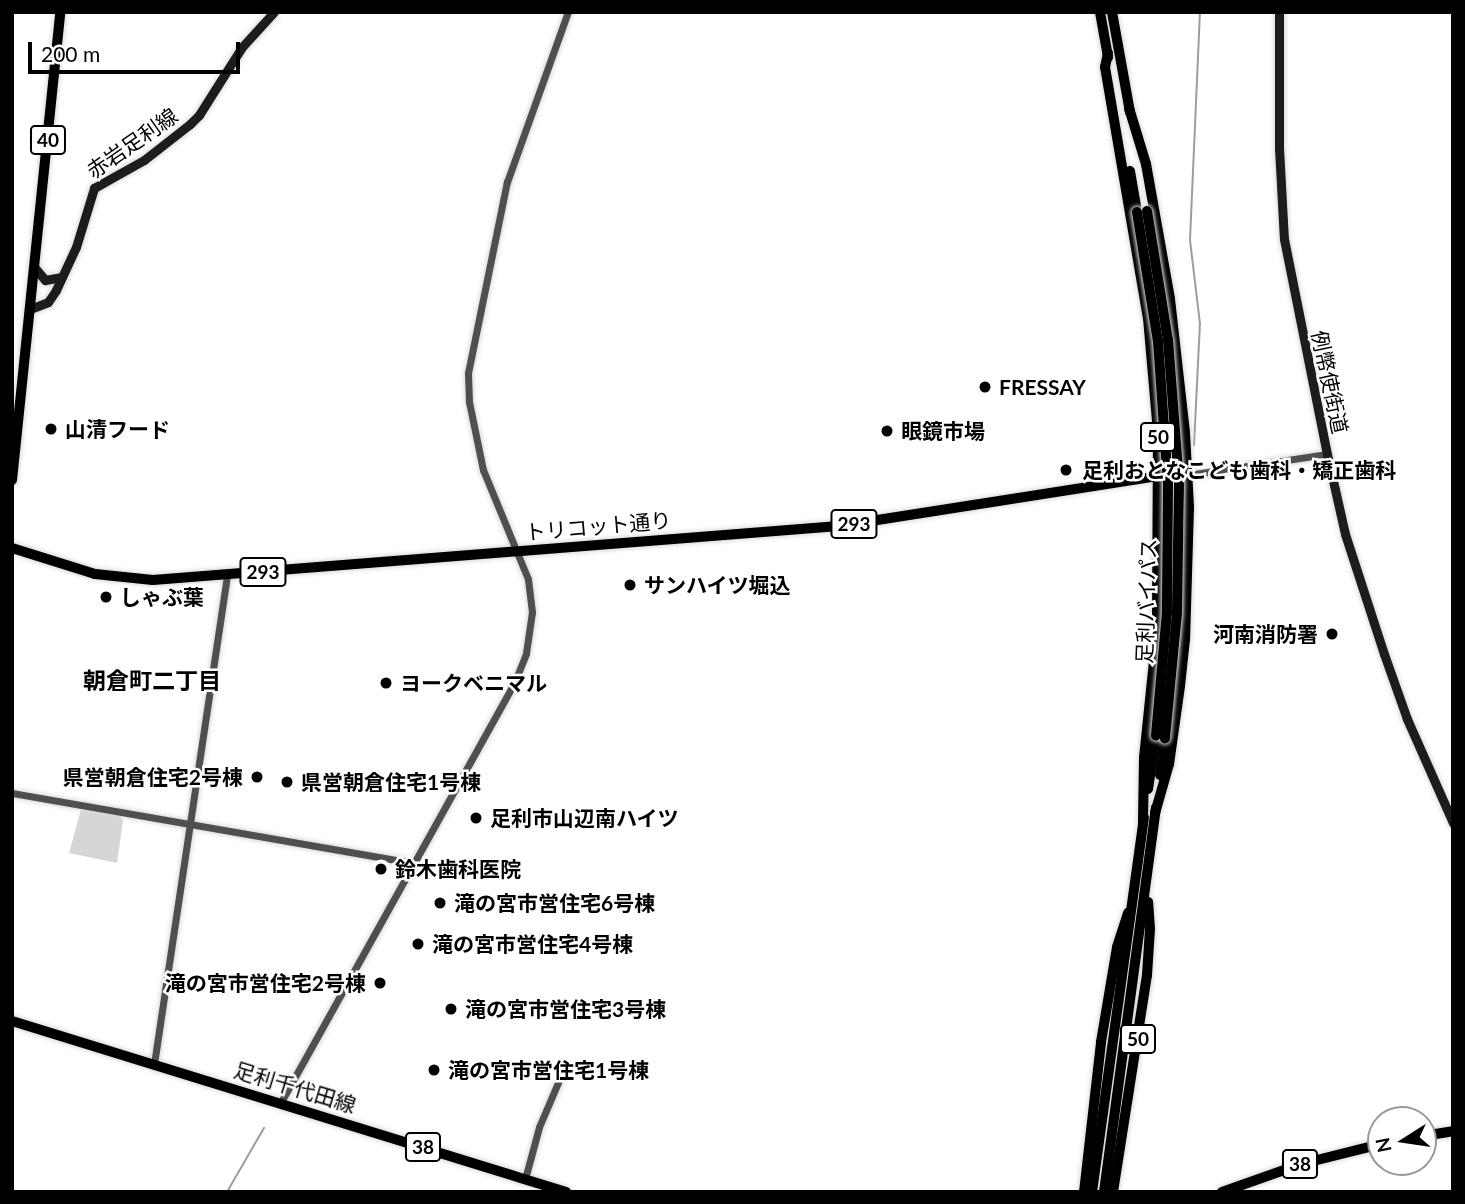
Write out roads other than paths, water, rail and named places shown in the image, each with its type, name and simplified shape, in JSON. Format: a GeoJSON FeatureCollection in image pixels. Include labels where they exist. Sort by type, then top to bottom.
{"type":"FeatureCollection","features":[{"type":"Feature","properties":{"kind":"main road","name":"40"},"geometry":{"type":"LineString","coordinates":[[12,480],[60,12]]}},
{"type":"Feature","properties":{"kind":"main road","name":"赤岩足利線"},"geometry":{"type":"LineString","coordinates":[[30,309],[48,302],[62,277],[76,247],[94,188],[144,160],[190,124],[242,47],[274,12]]}},
{"type":"Feature","properties":{"kind":"main road","name":"足利バイパス"},"geometry":{"type":"LineString","coordinates":[[1100,12],[1142,212]]}},
{"type":"Feature","properties":{"kind":"main road","name":"足利バイパス"},"geometry":{"type":"LineString","coordinates":[[1104,1192],[1155,813],[1167,612],[1168,485],[1158,341],[1129,108],[1112,12]]}},
{"type":"Feature","properties":{"kind":"main road","name":"例幣使街道"},"geometry":{"type":"LineString","coordinates":[[1279,12],[1279,148],[1284,239],[1327,454],[1345,534],[1384,654],[1407,719],[1453,823]]}},
{"type":"Feature","properties":{"kind":"main road","name":"50"},"geometry":{"type":"LineString","coordinates":[[1108,53],[1105,67],[1148,318],[1157,405],[1157,632],[1144,758],[1143,824]]}},
{"type":"Feature","properties":{"kind":"main road","name":"50"},"geometry":{"type":"LineString","coordinates":[[1129,108],[1146,164],[1170,299],[1188,475],[1185,639],[1175,727],[1155,813]]}},
{"type":"Feature","properties":{"kind":"main road"},"geometry":{"type":"LineString","coordinates":[[35,268],[45,280],[62,277]]}},
{"type":"Feature","properties":{"kind":"main road","name":"トリコット通り"},"geometry":{"type":"LineString","coordinates":[[12,548],[110,578],[143,580],[227,575],[839,526],[1159,477],[1188,475]]}},
{"type":"Feature","properties":{"kind":"main road","name":"足利バイパス"},"geometry":{"type":"LineString","coordinates":[[1093,1192],[1143,824],[1160,737]]}},
{"type":"Feature","properties":{"kind":"main road","name":"50"},"geometry":{"type":"LineString","coordinates":[[1112,1192],[1147,975],[1150,929],[1146,884]]}},
{"type":"Feature","properties":{"kind":"main road","name":"50"},"geometry":{"type":"LineString","coordinates":[[1084,1192],[1101,1042],[1122,923],[1132,906]]}},
{"type":"Feature","properties":{"kind":"main road","name":"足利千代田線"},"geometry":{"type":"LineString","coordinates":[[12,1021],[566,1192]]}},
{"type":"Feature","properties":{"kind":"main road","name":"38"},"geometry":{"type":"LineString","coordinates":[[1222,1192],[1301,1164],[1367,1148]]}},
{"type":"Feature","properties":{"kind":"street"},"geometry":{"type":"LineString","coordinates":[[281,1102],[522,668],[532,602],[528,579],[483,470],[469,402],[468,373],[508,181],[568,12]]}},
{"type":"Feature","properties":{"kind":"street"},"geometry":{"type":"LineString","coordinates":[[1188,475],[1327,454]]}},
{"type":"Feature","properties":{"kind":"street"},"geometry":{"type":"LineString","coordinates":[[154,1064],[227,575]]}},
{"type":"Feature","properties":{"kind":"street"},"geometry":{"type":"LineString","coordinates":[[12,793],[414,863]]}},
{"type":"Feature","properties":{"kind":"street"},"geometry":{"type":"LineString","coordinates":[[525,1179],[539,1127],[559,1080]]}},
{"type":"Feature","properties":{"kind":"waterway"},"geometry":{"type":"LineString","coordinates":[[1194,445],[1200,324],[1190,240],[1200,12]]}},
{"type":"Feature","properties":{"kind":"waterway"},"geometry":{"type":"LineString","coordinates":[[227,1192],[264,1128]]}},
{"type":"Feature","properties":{"kind":"place","name":"FRESSAY"},"geometry":{"type":"Point","coordinates":[985,387]}},
{"type":"Feature","properties":{"kind":"place","name":"山清フード"},"geometry":{"type":"Point","coordinates":[51,429]}},
{"type":"Feature","properties":{"kind":"place","name":"眼鏡市場"},"geometry":{"type":"Point","coordinates":[887,431]}},
{"type":"Feature","properties":{"kind":"place","name":"足利おとなこども歯科・矯正歯科"},"geometry":{"type":"Point","coordinates":[1066,470]}},
{"type":"Feature","properties":{"kind":"place","name":"サンハイツ堀込"},"geometry":{"type":"Point","coordinates":[630,585]}},
{"type":"Feature","properties":{"kind":"place","name":"しゃぶ葉"},"geometry":{"type":"Point","coordinates":[106,597]}},
{"type":"Feature","properties":{"kind":"place","name":"河南消防署"},"geometry":{"type":"Point","coordinates":[1332,634]}},
{"type":"Feature","properties":{"kind":"place","name":"ヨークベニマル"},"geometry":{"type":"Point","coordinates":[386,683]}},
{"type":"Feature","properties":{"kind":"place","name":"県営朝倉住宅2号棟"},"geometry":{"type":"Point","coordinates":[257,777]}},
{"type":"Feature","properties":{"kind":"place","name":"県営朝倉住宅1号棟"},"geometry":{"type":"Point","coordinates":[287,782]}},
{"type":"Feature","properties":{"kind":"place","name":"足利市山辺南ハイツ"},"geometry":{"type":"Point","coordinates":[476,818]}},
{"type":"Feature","properties":{"kind":"place","name":"鈴木歯科医院"},"geometry":{"type":"Point","coordinates":[381,869]}},
{"type":"Feature","properties":{"kind":"place","name":"滝の宮市営住宅6号棟"},"geometry":{"type":"Point","coordinates":[440,903]}},
{"type":"Feature","properties":{"kind":"place","name":"滝の宮市営住宅4号棟"},"geometry":{"type":"Point","coordinates":[418,944]}},
{"type":"Feature","properties":{"kind":"place","name":"滝の宮市営住宅2号棟"},"geometry":{"type":"Point","coordinates":[380,983]}},
{"type":"Feature","properties":{"kind":"place","name":"滝の宮市営住宅3号棟"},"geometry":{"type":"Point","coordinates":[451,1009]}},
{"type":"Feature","properties":{"kind":"place","name":"滝の宮市営住宅1号棟"},"geometry":{"type":"Point","coordinates":[434,1070]}},
{"type":"Feature","properties":{"kind":"district","name":"朝倉町二丁目"},"geometry":{"type":"Point","coordinates":[152,680]}}]}
